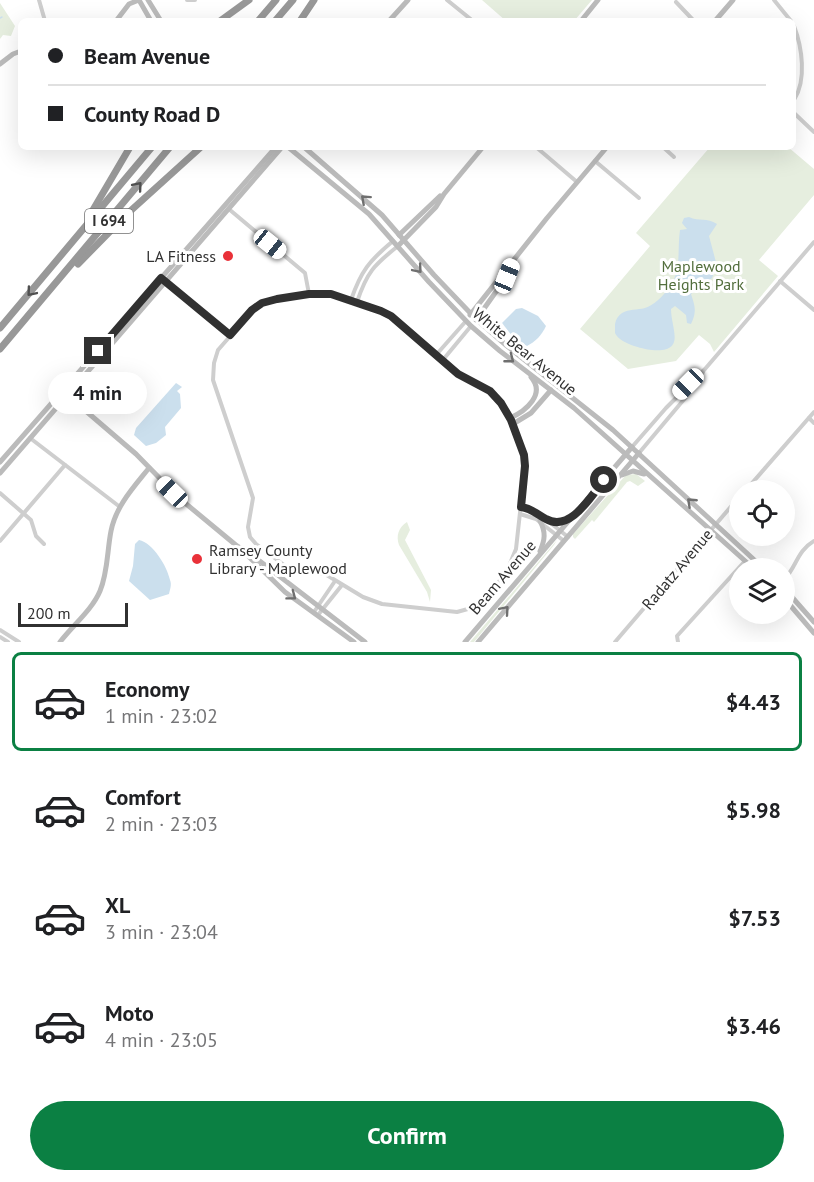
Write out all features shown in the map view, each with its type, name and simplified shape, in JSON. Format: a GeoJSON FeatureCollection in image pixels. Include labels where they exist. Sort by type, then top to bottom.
{"type":"FeatureCollection","features":[{"type":"Feature","properties":{"kind":"highway"},"geometry":{"type":"LineString","coordinates":[[224,18],[250,0]]}},
{"type":"Feature","properties":{"kind":"highway"},"geometry":{"type":"LineString","coordinates":[[229,18],[250,0]]}},
{"type":"Feature","properties":{"kind":"highway"},"geometry":{"type":"LineString","coordinates":[[261,18],[276,0]]}},
{"type":"Feature","properties":{"kind":"highway"},"geometry":{"type":"LineString","coordinates":[[278,18],[293,0]]}},
{"type":"Feature","properties":{"kind":"highway"},"geometry":{"type":"LineString","coordinates":[[302,18],[314,0]]}},
{"type":"Feature","properties":{"kind":"highway"},"geometry":{"type":"LineString","coordinates":[[61,256],[96,206],[128,150]]}},
{"type":"Feature","properties":{"kind":"highway","name":"I 694"},"geometry":{"type":"LineString","coordinates":[[0,328],[149,150]]}},
{"type":"Feature","properties":{"kind":"highway","name":"I 694"},"geometry":{"type":"LineString","coordinates":[[0,349],[168,150]]}},
{"type":"Feature","properties":{"kind":"highway"},"geometry":{"type":"LineString","coordinates":[[47,295],[127,214],[198,150]]}},
{"type":"Feature","properties":{"kind":"street"},"geometry":{"type":"LineString","coordinates":[[39,0],[44,18]]}},
{"type":"Feature","properties":{"kind":"street"},"geometry":{"type":"LineString","coordinates":[[118,18],[125,7],[139,0],[149,18]]}},
{"type":"Feature","properties":{"kind":"street"},"geometry":{"type":"LineString","coordinates":[[148,0],[158,18]]}},
{"type":"Feature","properties":{"kind":"street"},"geometry":{"type":"LineString","coordinates":[[187,0],[195,0]]}},
{"type":"Feature","properties":{"kind":"street"},"geometry":{"type":"LineString","coordinates":[[392,18],[408,0]]}},
{"type":"Feature","properties":{"kind":"street"},"geometry":{"type":"LineString","coordinates":[[447,0],[469,18]]}},
{"type":"Feature","properties":{"kind":"street"},"geometry":{"type":"LineString","coordinates":[[583,18],[598,0]]}},
{"type":"Feature","properties":{"kind":"street"},"geometry":{"type":"LineString","coordinates":[[718,18],[733,0]]}},
{"type":"Feature","properties":{"kind":"street"},"geometry":{"type":"LineString","coordinates":[[774,0],[789,18]]}},
{"type":"Feature","properties":{"kind":"street"},"geometry":{"type":"LineString","coordinates":[[676,2],[691,18]]}},
{"type":"Feature","properties":{"kind":"street"},"geometry":{"type":"LineString","coordinates":[[796,33],[801,75],[796,96]]}},
{"type":"Feature","properties":{"kind":"street"},"geometry":{"type":"LineString","coordinates":[[0,64],[18,52]]}},
{"type":"Feature","properties":{"kind":"street"},"geometry":{"type":"LineString","coordinates":[[796,115],[814,132]]}},
{"type":"Feature","properties":{"kind":"street"},"geometry":{"type":"LineString","coordinates":[[0,473],[272,150]]}},
{"type":"Feature","properties":{"kind":"street"},"geometry":{"type":"LineString","coordinates":[[164,279],[230,210],[280,150]]}},
{"type":"Feature","properties":{"kind":"street","name":"White Bear Avenue"},"geometry":{"type":"LineString","coordinates":[[292,150],[360,206],[471,326],[574,408],[651,478],[751,558]]}},
{"type":"Feature","properties":{"kind":"street","name":"White Bear Avenue"},"geometry":{"type":"LineString","coordinates":[[308,150],[368,201],[476,319],[639,453],[742,558]]}},
{"type":"Feature","properties":{"kind":"street"},"geometry":{"type":"LineString","coordinates":[[357,302],[369,273],[376,264],[405,240],[436,207],[481,150]]}},
{"type":"Feature","properties":{"kind":"street"},"geometry":{"type":"LineString","coordinates":[[540,150],[577,182]]}},
{"type":"Feature","properties":{"kind":"street"},"geometry":{"type":"LineString","coordinates":[[436,356],[547,218],[605,150]]}},
{"type":"Feature","properties":{"kind":"street"},"geometry":{"type":"LineString","coordinates":[[666,150],[674,157]]}},
{"type":"Feature","properties":{"kind":"street"},"geometry":{"type":"LineString","coordinates":[[595,161],[639,198]]}},
{"type":"Feature","properties":{"kind":"street"},"geometry":{"type":"LineString","coordinates":[[351,300],[368,264],[444,194]]}},
{"type":"Feature","properties":{"kind":"street"},"geometry":{"type":"LineString","coordinates":[[230,210],[305,273],[309,294]]}},
{"type":"Feature","properties":{"kind":"street","name":"Beam Avenue"},"geometry":{"type":"LineString","coordinates":[[465,642],[666,408],[705,369],[814,242]]}},
{"type":"Feature","properties":{"kind":"street"},"geometry":{"type":"LineString","coordinates":[[442,361],[507,276],[512,263]]}},
{"type":"Feature","properties":{"kind":"street"},"geometry":{"type":"LineString","coordinates":[[164,279],[230,335]]}},
{"type":"Feature","properties":{"kind":"street"},"geometry":{"type":"LineString","coordinates":[[780,281],[814,310]]}},
{"type":"Feature","properties":{"kind":"street"},"geometry":{"type":"LineString","coordinates":[[309,294],[331,294],[351,300],[391,316],[458,374],[490,391],[510,418],[521,443],[525,466],[515,555],[506,573],[482,602],[466,611],[382,604],[363,597],[325,574],[301,574],[292,571],[257,545],[250,537],[248,527],[253,498],[213,380],[215,356],[252,310],[262,303],[309,294]]}},
{"type":"Feature","properties":{"kind":"street","name":"Beam Avenue"},"geometry":{"type":"LineString","coordinates":[[478,642],[686,397],[705,369]]}},
{"type":"Feature","properties":{"kind":"street"},"geometry":{"type":"LineString","coordinates":[[510,418],[524,410],[536,394],[534,381],[525,371]]}},
{"type":"Feature","properties":{"kind":"street"},"geometry":{"type":"LineString","coordinates":[[513,424],[531,413],[551,390]]}},
{"type":"Feature","properties":{"kind":"street"},"geometry":{"type":"LineString","coordinates":[[0,462],[65,394]]}},
{"type":"Feature","properties":{"kind":"street"},"geometry":{"type":"LineString","coordinates":[[65,394],[136,454],[172,492],[237,546],[365,642]]}},
{"type":"Feature","properties":{"kind":"street"},"geometry":{"type":"LineString","coordinates":[[755,480],[814,412]]}},
{"type":"Feature","properties":{"kind":"street"},"geometry":{"type":"LineString","coordinates":[[809,418],[814,423]]}},
{"type":"Feature","properties":{"kind":"street"},"geometry":{"type":"LineString","coordinates":[[30,438],[120,507]]}},
{"type":"Feature","properties":{"kind":"street"},"geometry":{"type":"LineString","coordinates":[[0,541],[65,465]]}},
{"type":"Feature","properties":{"kind":"street"},"geometry":{"type":"LineString","coordinates":[[59,642],[94,602],[100,591],[112,528],[120,507],[149,468]]}},
{"type":"Feature","properties":{"kind":"street"},"geometry":{"type":"LineString","coordinates":[[618,478],[630,471],[637,471],[651,478]]}},
{"type":"Feature","properties":{"kind":"street"},"geometry":{"type":"LineString","coordinates":[[0,493],[33,521],[36,536],[44,544]]}},
{"type":"Feature","properties":{"kind":"street"},"geometry":{"type":"LineString","coordinates":[[521,507],[533,511],[566,539]]}},
{"type":"Feature","properties":{"kind":"street","name":"Radatz Avenue"},"geometry":{"type":"LineString","coordinates":[[615,642],[729,509]]}},
{"type":"Feature","properties":{"kind":"street"},"geometry":{"type":"LineString","coordinates":[[520,514],[559,523],[572,517]]}},
{"type":"Feature","properties":{"kind":"street"},"geometry":{"type":"LineString","coordinates":[[538,556],[545,541],[543,520]]}},
{"type":"Feature","properties":{"kind":"street"},"geometry":{"type":"LineString","coordinates":[[795,566],[803,548],[814,542]]}},
{"type":"Feature","properties":{"kind":"street"},"geometry":{"type":"LineString","coordinates":[[237,546],[285,592],[354,642]]}},
{"type":"Feature","properties":{"kind":"street"},"geometry":{"type":"LineString","coordinates":[[678,642],[677,636],[729,579]]}},
{"type":"Feature","properties":{"kind":"street"},"geometry":{"type":"LineString","coordinates":[[321,608],[335,581]]}},
{"type":"Feature","properties":{"kind":"street"},"geometry":{"type":"LineString","coordinates":[[316,614],[342,585]]}},
{"type":"Feature","properties":{"kind":"street"},"geometry":{"type":"LineString","coordinates":[[795,600],[814,622]]}},
{"type":"Feature","properties":{"kind":"street"},"geometry":{"type":"LineString","coordinates":[[795,611],[814,633]]}},
{"type":"Feature","properties":{"kind":"street"},"geometry":{"type":"LineString","coordinates":[[0,630],[19,642]]}},
{"type":"Feature","properties":{"kind":"street"},"geometry":{"type":"LineString","coordinates":[[0,637],[8,642]]}},
{"type":"Feature","properties":{"kind":"green space"},"geometry":{"type":"Polygon","coordinates":[[[482,0],[592,0],[577,18],[503,18],[482,0]]]}},
{"type":"Feature","properties":{"kind":"green space"},"geometry":{"type":"Polygon","coordinates":[[[0,3],[15,26],[11,36],[3,35],[0,39],[0,3]]]}},
{"type":"Feature","properties":{"kind":"green space","name":"Maplewood Heights Park"},"geometry":{"type":"Polygon","coordinates":[[[707,150],[792,150],[814,169],[814,195],[759,260],[778,276],[714,352],[710,344],[699,335],[676,361],[628,369],[580,329],[650,246],[636,233],[707,150]]]}},
{"type":"Feature","properties":{"kind":"green space"},"geometry":{"type":"Polygon","coordinates":[[[636,474],[645,481],[638,486],[630,481],[627,482],[594,522],[592,520],[575,539],[573,534],[626,475],[636,474]]]}},
{"type":"Feature","properties":{"kind":"green space"},"geometry":{"type":"Polygon","coordinates":[[[407,522],[410,530],[405,540],[431,590],[430,602],[427,592],[399,545],[398,532],[407,522]]]}},
{"type":"Feature","properties":{"kind":"green space"},"geometry":{"type":"Polygon","coordinates":[[[557,540],[474,642],[470,642],[557,540]]]}},
{"type":"Feature","properties":{"kind":"water"},"geometry":{"type":"Polygon","coordinates":[[[689,217],[717,224],[709,236],[717,266],[712,278],[691,294],[695,309],[691,324],[687,323],[686,315],[675,306],[671,309],[675,338],[670,348],[652,350],[626,343],[615,333],[617,319],[625,312],[651,305],[669,288],[676,275],[680,230],[687,229],[682,223],[684,218],[689,217]]]}},
{"type":"Feature","properties":{"kind":"water"},"geometry":{"type":"Polygon","coordinates":[[[522,308],[538,316],[546,326],[538,338],[527,346],[513,337],[502,323],[516,309],[522,308]]]}},
{"type":"Feature","properties":{"kind":"water"},"geometry":{"type":"Polygon","coordinates":[[[176,383],[182,387],[177,391],[180,394],[181,408],[165,427],[166,435],[156,443],[146,446],[134,435],[136,428],[176,383]]]}},
{"type":"Feature","properties":{"kind":"water"},"geometry":{"type":"Polygon","coordinates":[[[139,540],[154,550],[163,562],[171,582],[169,594],[150,600],[129,581],[135,544],[139,540]]]}},
{"type":"Feature","properties":{"kind":"place","name":"LA Fitness"},"geometry":{"type":"Point","coordinates":[228,256]}},
{"type":"Feature","properties":{"kind":"place","name":"Ramsey County Library - Maplewood"},"geometry":{"type":"Point","coordinates":[197,559]}},
{"type":"Feature","properties":{"kind":"route"},"geometry":{"type":"LineString","coordinates":[[98,351],[161,278],[230,335],[252,310],[262,303],[309,294],[331,294],[369,306],[391,316],[458,374],[479,384],[497,398],[511,420],[524,455],[521,507],[555,523],[561,522],[572,517],[604,480]]}}]}
